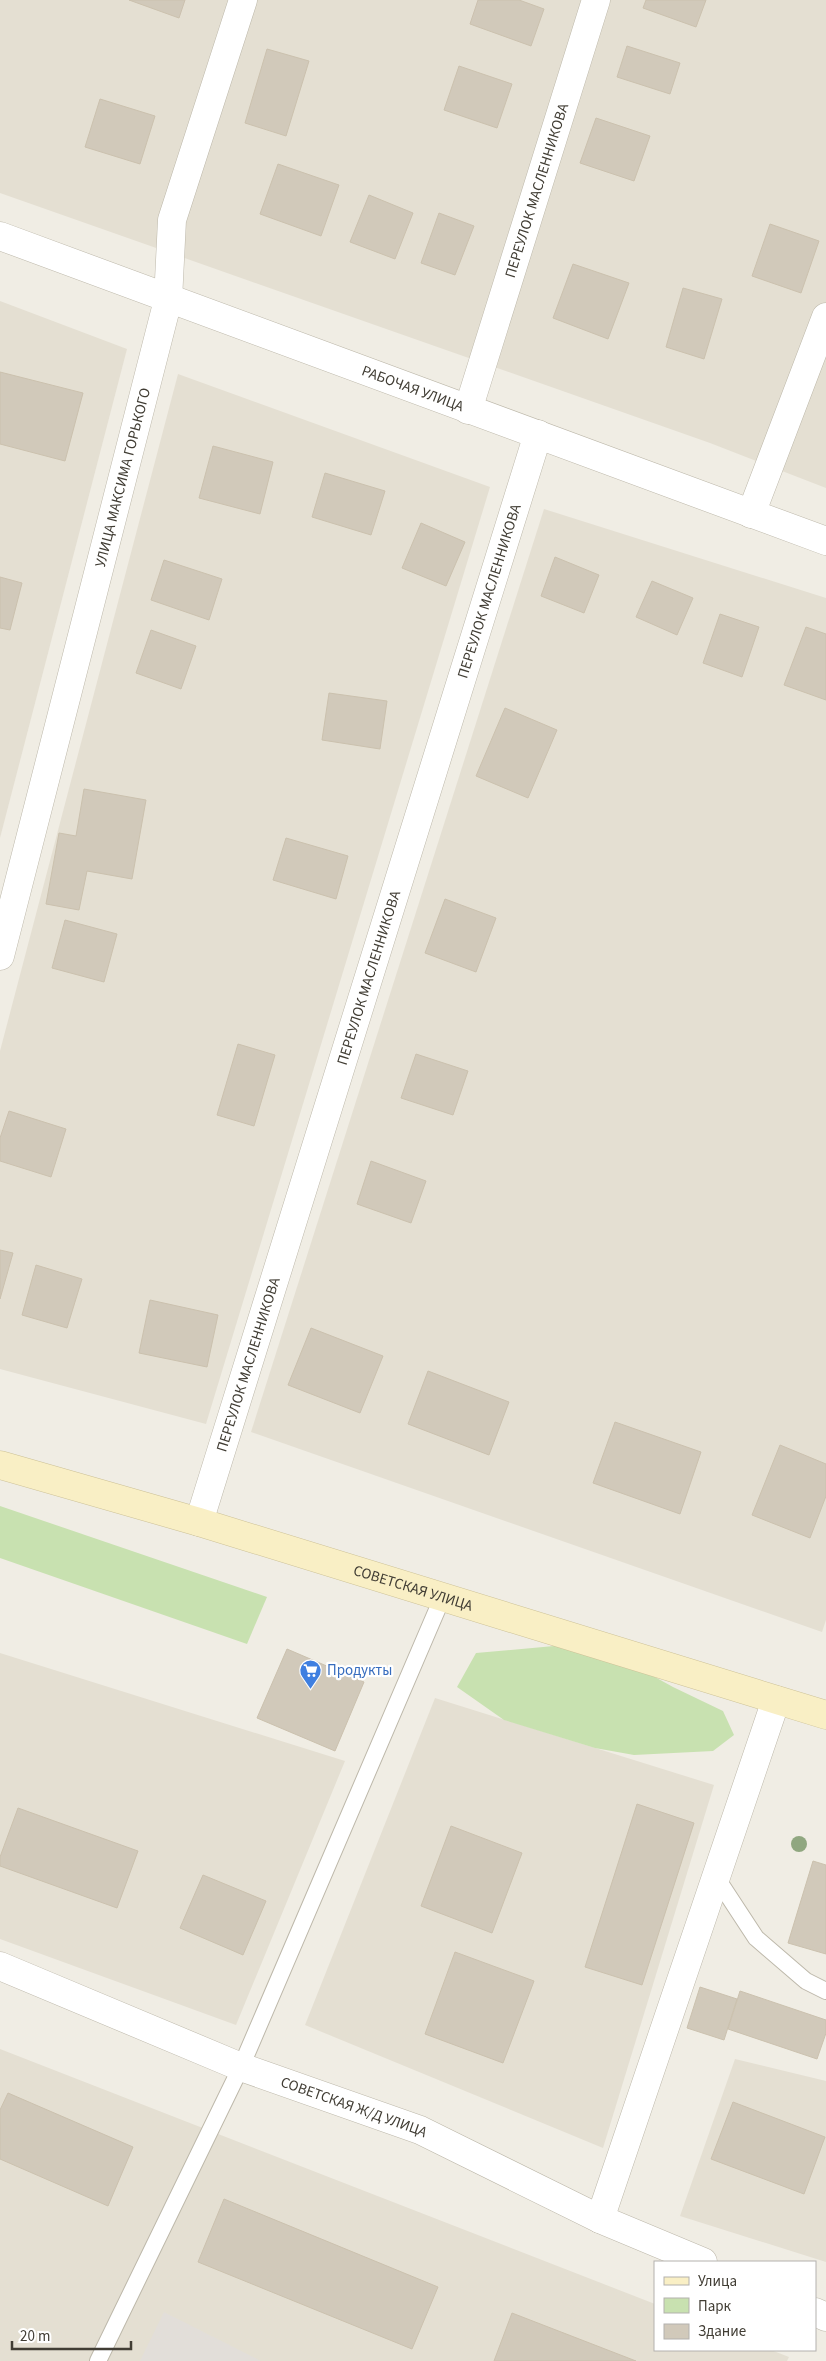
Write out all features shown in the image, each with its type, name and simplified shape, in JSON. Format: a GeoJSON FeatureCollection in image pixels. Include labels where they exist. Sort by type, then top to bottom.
{"type":"FeatureCollection","features":[{"type":"Feature","properties":{"kind":"main road","name":"СОВЕТСКАЯ УЛИЦА"},"geometry":{"type":"LineString","coordinates":[[0,1465],[199,1522],[826,1715]]}},
{"type":"Feature","properties":{"kind":"street","name":"УЛИЦА МАКСИМА ГОРЬКОГО"},"geometry":{"type":"LineString","coordinates":[[0,956],[168,300],[172,220],[243,0]]}},
{"type":"Feature","properties":{"kind":"street","name":"ПЕРЕУЛОК МАСЛЕННИКОВА"},"geometry":{"type":"LineString","coordinates":[[468,410],[596,0]]}},
{"type":"Feature","properties":{"kind":"street","name":"РАБОЧАЯ УЛИЦА"},"geometry":{"type":"LineString","coordinates":[[0,236],[168,300],[826,541]]}},
{"type":"Feature","properties":{"kind":"street"},"geometry":{"type":"LineString","coordinates":[[751,514],[826,317]]}},
{"type":"Feature","properties":{"kind":"street","name":"ПЕРЕУЛОК МАСЛЕННИКОВА"},"geometry":{"type":"LineString","coordinates":[[199,1522],[538,434]]}},
{"type":"Feature","properties":{"kind":"street"},"geometry":{"type":"LineString","coordinates":[[600,2219],[776,1700]]}},
{"type":"Feature","properties":{"kind":"street","name":"СОВЕТСКАЯ Ж/Д УЛИЦА"},"geometry":{"type":"LineString","coordinates":[[0,1966],[241,2067],[420,2130],[600,2219],[701,2261]]}},
{"type":"Feature","properties":{"kind":"lane"},"geometry":{"type":"LineString","coordinates":[[98,2361],[241,2067],[443,1596]]}},
{"type":"Feature","properties":{"kind":"lane"},"geometry":{"type":"LineString","coordinates":[[716,1877],[756,1938],[806,1981],[826,1990]]}},
{"type":"Feature","properties":{"kind":"shaded area"},"geometry":{"type":"Polygon","coordinates":[[[0,0],[826,0],[826,488],[710,443],[0,193],[0,0]]]}},
{"type":"Feature","properties":{"kind":"shaded area"},"geometry":{"type":"Polygon","coordinates":[[[0,301],[127,349],[0,838],[0,301]]]}},
{"type":"Feature","properties":{"kind":"shaded area"},"geometry":{"type":"Polygon","coordinates":[[[178,374],[490,487],[206,1424],[0,1369],[0,1051],[178,374]]]}},
{"type":"Feature","properties":{"kind":"shaded area"},"geometry":{"type":"Polygon","coordinates":[[[544,509],[826,598],[826,1620],[822,1632],[251,1432],[544,509]]]}},
{"type":"Feature","properties":{"kind":"shaded area"},"geometry":{"type":"Polygon","coordinates":[[[0,1653],[345,1761],[236,2025],[0,1939],[0,1653]]]}},
{"type":"Feature","properties":{"kind":"shaded area"},"geometry":{"type":"Polygon","coordinates":[[[435,1698],[714,1785],[603,2148],[305,2025],[435,1698]]]}},
{"type":"Feature","properties":{"kind":"shaded area"},"geometry":{"type":"Polygon","coordinates":[[[0,2049],[654,2304],[654,2351],[774,2351],[789,2357],[787,2361],[0,2361],[0,2049]]]}},
{"type":"Feature","properties":{"kind":"shaded area"},"geometry":{"type":"Polygon","coordinates":[[[735,2059],[826,2081],[826,2262],[680,2216],[735,2059]]]}},
{"type":"Feature","properties":{"kind":"shaded area"},"geometry":{"type":"Polygon","coordinates":[[[164,2312],[261,2361],[140,2361],[164,2312]]]}},
{"type":"Feature","properties":{"kind":"green space"},"geometry":{"type":"Polygon","coordinates":[[[0,1506],[267,1597],[247,1644],[0,1558],[0,1506]]]}},
{"type":"Feature","properties":{"kind":"green space"},"geometry":{"type":"Polygon","coordinates":[[[554,1646],[615,1655],[673,1687],[723,1711],[734,1735],[713,1751],[634,1755],[595,1748],[504,1720],[457,1687],[476,1653],[554,1646]]]}},
{"type":"Feature","properties":{"kind":"building"},"geometry":{"type":"Polygon","coordinates":[[[129,0],[185,0],[179,18],[129,0]]]}},
{"type":"Feature","properties":{"kind":"building"},"geometry":{"type":"Polygon","coordinates":[[[478,0],[519,0],[544,9],[531,46],[470,24],[478,0]]]}},
{"type":"Feature","properties":{"kind":"building"},"geometry":{"type":"Polygon","coordinates":[[[646,0],[706,0],[696,27],[643,8],[646,0]]]}},
{"type":"Feature","properties":{"kind":"building"},"geometry":{"type":"Polygon","coordinates":[[[627,46],[680,63],[670,94],[617,77],[627,46]]]}},
{"type":"Feature","properties":{"kind":"building"},"geometry":{"type":"Polygon","coordinates":[[[267,49],[309,61],[286,136],[245,123],[267,49]]]}},
{"type":"Feature","properties":{"kind":"building"},"geometry":{"type":"Polygon","coordinates":[[[459,66],[512,84],[497,128],[444,110],[459,66]]]}},
{"type":"Feature","properties":{"kind":"building"},"geometry":{"type":"Polygon","coordinates":[[[100,99],[155,116],[140,164],[85,147],[100,99]]]}},
{"type":"Feature","properties":{"kind":"building"},"geometry":{"type":"Polygon","coordinates":[[[596,118],[650,136],[634,181],[580,163],[596,118]]]}},
{"type":"Feature","properties":{"kind":"building"},"geometry":{"type":"Polygon","coordinates":[[[278,164],[339,185],[321,236],[260,214],[278,164]]]}},
{"type":"Feature","properties":{"kind":"building"},"geometry":{"type":"Polygon","coordinates":[[[369,195],[413,213],[395,259],[350,242],[369,195]]]}},
{"type":"Feature","properties":{"kind":"building"},"geometry":{"type":"Polygon","coordinates":[[[439,213],[474,226],[455,275],[421,263],[439,213]]]}},
{"type":"Feature","properties":{"kind":"building"},"geometry":{"type":"Polygon","coordinates":[[[770,224],[819,241],[801,293],[752,276],[770,224]]]}},
{"type":"Feature","properties":{"kind":"building"},"geometry":{"type":"Polygon","coordinates":[[[573,264],[629,283],[608,339],[553,318],[573,264]]]}},
{"type":"Feature","properties":{"kind":"building"},"geometry":{"type":"Polygon","coordinates":[[[683,288],[722,299],[704,359],[666,347],[683,288]]]}},
{"type":"Feature","properties":{"kind":"building"},"geometry":{"type":"Polygon","coordinates":[[[0,372],[83,393],[65,461],[0,444],[0,372]]]}},
{"type":"Feature","properties":{"kind":"building"},"geometry":{"type":"Polygon","coordinates":[[[213,446],[273,462],[260,514],[199,498],[213,446]]]}},
{"type":"Feature","properties":{"kind":"building"},"geometry":{"type":"Polygon","coordinates":[[[325,473],[385,491],[371,535],[312,517],[325,473]]]}},
{"type":"Feature","properties":{"kind":"building"},"geometry":{"type":"Polygon","coordinates":[[[421,523],[465,542],[446,586],[402,568],[421,523]]]}},
{"type":"Feature","properties":{"kind":"building"},"geometry":{"type":"Polygon","coordinates":[[[555,557],[599,575],[584,613],[541,596],[555,557]]]}},
{"type":"Feature","properties":{"kind":"building"},"geometry":{"type":"Polygon","coordinates":[[[164,560],[222,579],[209,620],[151,600],[164,560]]]}},
{"type":"Feature","properties":{"kind":"building"},"geometry":{"type":"Polygon","coordinates":[[[0,577],[22,583],[10,630],[0,628],[0,577]]]}},
{"type":"Feature","properties":{"kind":"building"},"geometry":{"type":"Polygon","coordinates":[[[652,581],[693,598],[677,635],[636,617],[652,581]]]}},
{"type":"Feature","properties":{"kind":"building"},"geometry":{"type":"Polygon","coordinates":[[[720,614],[759,627],[742,677],[703,663],[720,614]]]}},
{"type":"Feature","properties":{"kind":"building"},"geometry":{"type":"Polygon","coordinates":[[[806,627],[826,634],[826,700],[784,685],[806,627]]]}},
{"type":"Feature","properties":{"kind":"building"},"geometry":{"type":"Polygon","coordinates":[[[151,630],[196,646],[181,689],[136,673],[151,630]]]}},
{"type":"Feature","properties":{"kind":"building"},"geometry":{"type":"Polygon","coordinates":[[[329,693],[387,701],[380,749],[322,740],[329,693]]]}},
{"type":"Feature","properties":{"kind":"building"},"geometry":{"type":"Polygon","coordinates":[[[505,708],[557,730],[528,798],[476,776],[505,708]]]}},
{"type":"Feature","properties":{"kind":"building"},"geometry":{"type":"Polygon","coordinates":[[[84,789],[146,800],[132,879],[87,871],[79,910],[46,904],[59,833],[76,836],[84,789]]]}},
{"type":"Feature","properties":{"kind":"building"},"geometry":{"type":"Polygon","coordinates":[[[286,838],[348,856],[336,899],[273,880],[286,838]]]}},
{"type":"Feature","properties":{"kind":"building"},"geometry":{"type":"Polygon","coordinates":[[[445,899],[496,918],[476,972],[425,953],[445,899]]]}},
{"type":"Feature","properties":{"kind":"building"},"geometry":{"type":"Polygon","coordinates":[[[65,920],[117,934],[104,982],[52,968],[65,920]]]}},
{"type":"Feature","properties":{"kind":"building"},"geometry":{"type":"Polygon","coordinates":[[[238,1044],[275,1055],[254,1126],[217,1115],[238,1044]]]}},
{"type":"Feature","properties":{"kind":"building"},"geometry":{"type":"Polygon","coordinates":[[[416,1054],[468,1071],[453,1115],[401,1098],[416,1054]]]}},
{"type":"Feature","properties":{"kind":"building"},"geometry":{"type":"Polygon","coordinates":[[[9,1111],[66,1129],[51,1177],[0,1161],[0,1138],[9,1111]]]}},
{"type":"Feature","properties":{"kind":"building"},"geometry":{"type":"Polygon","coordinates":[[[371,1161],[426,1181],[411,1223],[357,1204],[371,1161]]]}},
{"type":"Feature","properties":{"kind":"building"},"geometry":{"type":"Polygon","coordinates":[[[0,1250],[13,1253],[0,1299],[0,1250]]]}},
{"type":"Feature","properties":{"kind":"building"},"geometry":{"type":"Polygon","coordinates":[[[36,1265],[82,1279],[67,1328],[22,1315],[36,1265]]]}},
{"type":"Feature","properties":{"kind":"building"},"geometry":{"type":"Polygon","coordinates":[[[150,1300],[218,1315],[207,1367],[139,1353],[150,1300]]]}},
{"type":"Feature","properties":{"kind":"building"},"geometry":{"type":"Polygon","coordinates":[[[311,1328],[383,1356],[360,1413],[288,1385],[311,1328]]]}},
{"type":"Feature","properties":{"kind":"building"},"geometry":{"type":"Polygon","coordinates":[[[428,1371],[509,1402],[489,1455],[408,1424],[428,1371]]]}},
{"type":"Feature","properties":{"kind":"building"},"geometry":{"type":"Polygon","coordinates":[[[615,1422],[701,1452],[680,1514],[593,1483],[615,1422]]]}},
{"type":"Feature","properties":{"kind":"building"},"geometry":{"type":"Polygon","coordinates":[[[780,1445],[826,1464],[826,1496],[810,1538],[752,1515],[780,1445]]]}},
{"type":"Feature","properties":{"kind":"building"},"geometry":{"type":"Polygon","coordinates":[[[287,1649],[364,1682],[335,1751],[257,1718],[287,1649]]]}},
{"type":"Feature","properties":{"kind":"building"},"geometry":{"type":"Polygon","coordinates":[[[637,1804],[694,1823],[642,1985],[585,1967],[637,1804]]]}},
{"type":"Feature","properties":{"kind":"building"},"geometry":{"type":"Polygon","coordinates":[[[18,1808],[138,1851],[117,1908],[0,1866],[0,1857],[18,1808]]]}},
{"type":"Feature","properties":{"kind":"building"},"geometry":{"type":"Polygon","coordinates":[[[451,1826],[522,1853],[492,1933],[421,1906],[451,1826]]]}},
{"type":"Feature","properties":{"kind":"building"},"geometry":{"type":"Polygon","coordinates":[[[813,1861],[826,1865],[826,1954],[788,1943],[813,1861]]]}},
{"type":"Feature","properties":{"kind":"building"},"geometry":{"type":"Polygon","coordinates":[[[203,1875],[266,1901],[243,1955],[180,1928],[203,1875]]]}},
{"type":"Feature","properties":{"kind":"building"},"geometry":{"type":"Polygon","coordinates":[[[455,1952],[534,1981],[503,2063],[425,2034],[455,1952]]]}},
{"type":"Feature","properties":{"kind":"building"},"geometry":{"type":"Polygon","coordinates":[[[700,1987],[737,1999],[724,2040],[687,2028],[700,1987]]]}},
{"type":"Feature","properties":{"kind":"building"},"geometry":{"type":"Polygon","coordinates":[[[740,1991],[826,2020],[826,2033],[817,2059],[728,2029],[740,1991]]]}},
{"type":"Feature","properties":{"kind":"building"},"geometry":{"type":"Polygon","coordinates":[[[8,2093],[133,2147],[108,2206],[0,2159],[0,2110],[8,2093]]]}},
{"type":"Feature","properties":{"kind":"building"},"geometry":{"type":"Polygon","coordinates":[[[733,2102],[825,2137],[804,2194],[711,2159],[733,2102]]]}},
{"type":"Feature","properties":{"kind":"building"},"geometry":{"type":"Polygon","coordinates":[[[224,2199],[438,2287],[412,2349],[198,2262],[224,2199]]]}},
{"type":"Feature","properties":{"kind":"building"},"geometry":{"type":"Polygon","coordinates":[[[512,2313],[636,2361],[494,2361],[512,2313]]]}},
{"type":"Feature","properties":{"kind":"place","name":"Продукты"},"geometry":{"type":"Point","coordinates":[311,1689]}}]}
